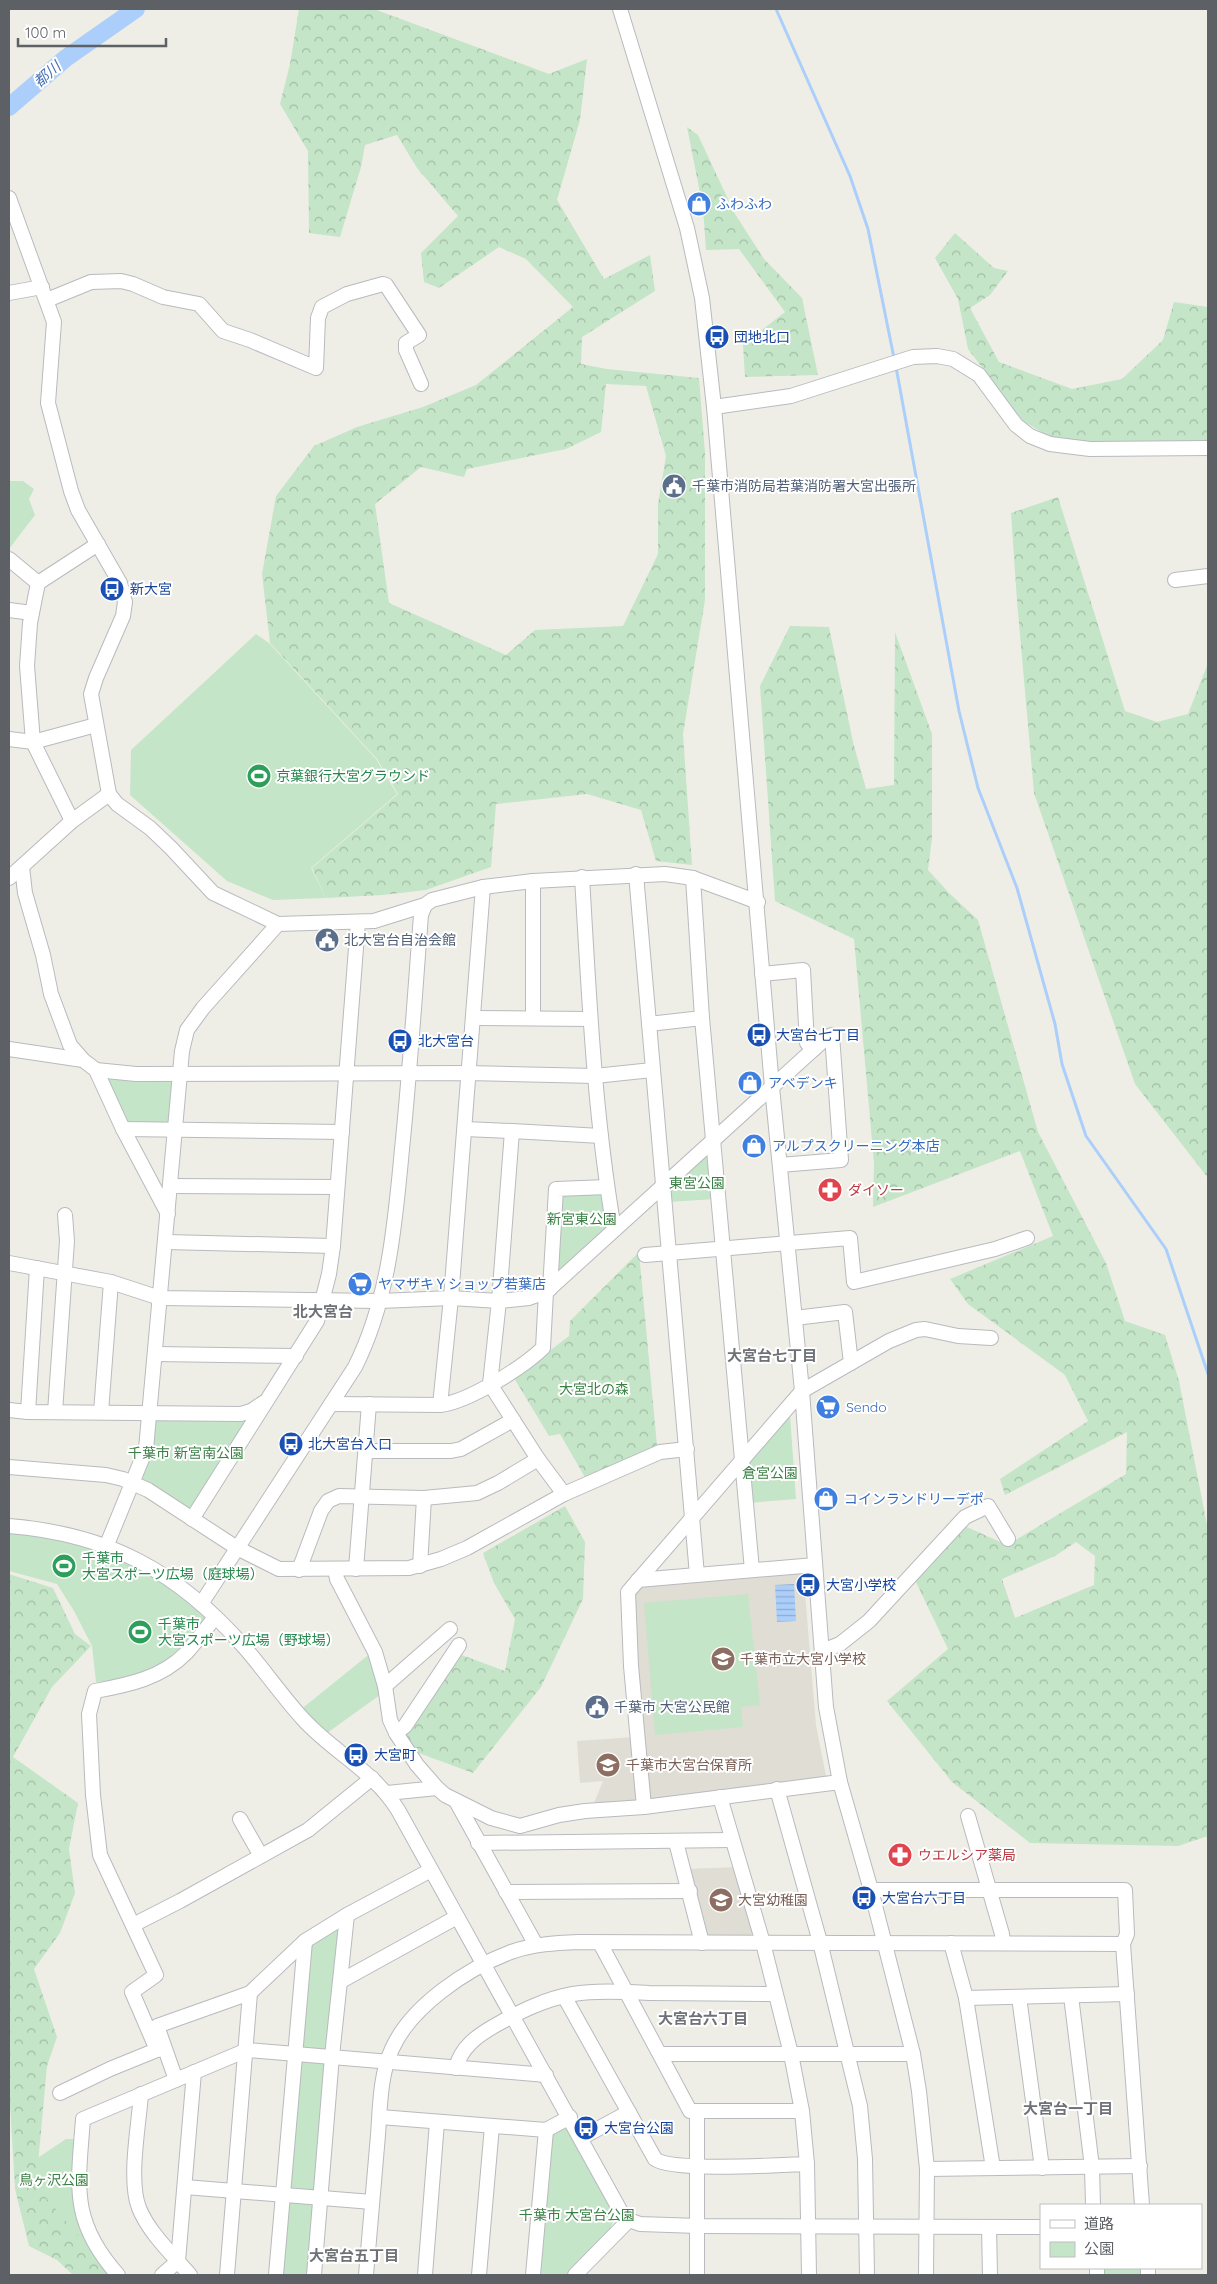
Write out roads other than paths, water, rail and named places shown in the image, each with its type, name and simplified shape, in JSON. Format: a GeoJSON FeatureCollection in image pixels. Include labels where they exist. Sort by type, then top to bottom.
{"type":"FeatureCollection","features":[{"type":"Feature","properties":{"kind":"street"},"geometry":{"type":"LineString","coordinates":[[620,9],[687,228],[702,298],[714,408],[758,902],[772,1086],[802,1392],[826,1707],[840,1782],[871,1890],[913,2054],[927,2169],[926,2275]]}},
{"type":"Feature","properties":{"kind":"street"},"geometry":{"type":"LineString","coordinates":[[9,198],[54,322],[52,360],[48,386],[50,415],[78,510],[120,583],[125,602],[122,616],[91,694],[109,794],[116,804],[150,828],[213,893],[278,924],[374,921],[425,905],[432,900],[483,887],[533,881],[636,874],[665,874],[692,878],[758,902]]}},
{"type":"Feature","properties":{"kind":"street"},"geometry":{"type":"LineString","coordinates":[[47,300],[91,282],[121,281],[133,284],[163,297],[199,304],[223,331],[250,340],[316,368],[318,318],[322,307],[347,294],[383,284],[386,285],[419,334],[406,343],[406,350],[421,384]]}},
{"type":"Feature","properties":{"kind":"street"},"geometry":{"type":"LineString","coordinates":[[9,293],[42,286]]}},
{"type":"Feature","properties":{"kind":"street"},"geometry":{"type":"LineString","coordinates":[[714,408],[791,396],[912,357],[938,356],[953,359],[967,365],[979,374],[1016,425],[1030,436],[1050,444],[1090,449],[1208,448]]}},
{"type":"Feature","properties":{"kind":"street"},"geometry":{"type":"LineString","coordinates":[[72,822],[33,742],[26,666],[32,613],[38,583],[98,544]]}},
{"type":"Feature","properties":{"kind":"street"},"geometry":{"type":"LineString","coordinates":[[9,559],[38,583]]}},
{"type":"Feature","properties":{"kind":"street"},"geometry":{"type":"LineString","coordinates":[[1175,580],[1208,576]]}},
{"type":"Feature","properties":{"kind":"street"},"geometry":{"type":"LineString","coordinates":[[9,610],[32,613]]}},
{"type":"Feature","properties":{"kind":"street"},"geometry":{"type":"LineString","coordinates":[[9,739],[33,742],[96,725]]}},
{"type":"Feature","properties":{"kind":"street"},"geometry":{"type":"LineString","coordinates":[[9,878],[72,822],[109,794]]}},
{"type":"Feature","properties":{"kind":"street"},"geometry":{"type":"LineString","coordinates":[[22,867],[25,893],[42,955],[50,994],[70,1045],[83,1060],[96,1070],[123,1129],[168,1215]]}},
{"type":"Feature","properties":{"kind":"street"},"geometry":{"type":"LineString","coordinates":[[636,874],[697,1575]]}},
{"type":"Feature","properties":{"kind":"street"},"geometry":{"type":"LineString","coordinates":[[582,877],[595,1076],[607,1187],[614,1229]]}},
{"type":"Feature","properties":{"kind":"street"},"geometry":{"type":"LineString","coordinates":[[692,878],[722,1249],[752,1570]]}},
{"type":"Feature","properties":{"kind":"street"},"geometry":{"type":"LineString","coordinates":[[533,881],[533,1018]]}},
{"type":"Feature","properties":{"kind":"street"},"geometry":{"type":"LineString","coordinates":[[440,1405],[451,1298],[483,887]]}},
{"type":"Feature","properties":{"kind":"street"},"geometry":{"type":"LineString","coordinates":[[200,1604],[355,1367],[375,1324],[394,1237],[421,915],[425,905]]}},
{"type":"Feature","properties":{"kind":"street"},"geometry":{"type":"LineString","coordinates":[[192,1519],[317,1321],[323,1299],[332,1246],[358,922]]}},
{"type":"Feature","properties":{"kind":"street"},"geometry":{"type":"LineString","coordinates":[[106,1547],[146,1449],[182,1051],[187,1030],[203,1008],[278,924]]}},
{"type":"Feature","properties":{"kind":"street"},"geometry":{"type":"LineString","coordinates":[[762,974],[803,970],[807,1043],[814,1049]]}},
{"type":"Feature","properties":{"kind":"street"},"geometry":{"type":"LineString","coordinates":[[473,1018],[590,1019]]}},
{"type":"Feature","properties":{"kind":"street"},"geometry":{"type":"LineString","coordinates":[[649,1024],[702,1018]]}},
{"type":"Feature","properties":{"kind":"street"},"geometry":{"type":"LineString","coordinates":[[9,1263],[111,1282],[160,1298],[380,1301],[451,1298],[499,1301],[529,1298],[548,1291],[772,1086],[827,1037],[832,1035],[841,1160],[780,1165]]}},
{"type":"Feature","properties":{"kind":"street"},"geometry":{"type":"LineString","coordinates":[[9,1049],[83,1060]]}},
{"type":"Feature","properties":{"kind":"street"},"geometry":{"type":"LineString","coordinates":[[96,1070],[136,1074],[180,1075],[469,1073],[595,1076],[652,1070]]}},
{"type":"Feature","properties":{"kind":"street"},"geometry":{"type":"LineString","coordinates":[[123,1129],[342,1132]]}},
{"type":"Feature","properties":{"kind":"street"},"geometry":{"type":"LineString","coordinates":[[465,1129],[601,1136]]}},
{"type":"Feature","properties":{"kind":"street"},"geometry":{"type":"LineString","coordinates":[[512,1131],[499,1301],[490,1384],[538,1459],[564,1494]]}},
{"type":"Feature","properties":{"kind":"street"},"geometry":{"type":"LineString","coordinates":[[170,1186],[337,1187]]}},
{"type":"Feature","properties":{"kind":"street"},"geometry":{"type":"LineString","coordinates":[[331,1404],[452,1404],[466,1399],[527,1363],[543,1348],[556,1189],[607,1187]]}},
{"type":"Feature","properties":{"kind":"street"},"geometry":{"type":"LineString","coordinates":[[55,1412],[66,1241],[65,1215]]}},
{"type":"Feature","properties":{"kind":"street"},"geometry":{"type":"LineString","coordinates":[[645,1255],[850,1238],[854,1282],[985,1252],[1027,1238]]}},
{"type":"Feature","properties":{"kind":"street"},"geometry":{"type":"LineString","coordinates":[[166,1242],[332,1246]]}},
{"type":"Feature","properties":{"kind":"street"},"geometry":{"type":"LineString","coordinates":[[28,1412],[38,1268]]}},
{"type":"Feature","properties":{"kind":"street"},"geometry":{"type":"LineString","coordinates":[[101,1412],[111,1282]]}},
{"type":"Feature","properties":{"kind":"street"},"geometry":{"type":"LineString","coordinates":[[794,1318],[846,1312],[851,1363]]}},
{"type":"Feature","properties":{"kind":"street"},"geometry":{"type":"LineString","coordinates":[[644,1807],[631,1666],[628,1592],[802,1392],[890,1341],[916,1330],[925,1329],[958,1336],[991,1338]]}},
{"type":"Feature","properties":{"kind":"street"},"geometry":{"type":"LineString","coordinates":[[156,1354],[296,1356]]}},
{"type":"Feature","properties":{"kind":"street"},"geometry":{"type":"LineString","coordinates":[[9,1410],[28,1412],[241,1414],[251,1411],[266,1401]]}},
{"type":"Feature","properties":{"kind":"street"},"geometry":{"type":"LineString","coordinates":[[356,1569],[369,1404]]}},
{"type":"Feature","properties":{"kind":"street"},"geometry":{"type":"LineString","coordinates":[[366,1451],[461,1450],[513,1420]]}},
{"type":"Feature","properties":{"kind":"street"},"geometry":{"type":"LineString","coordinates":[[9,1467],[106,1476],[133,1483],[148,1490],[237,1548],[279,1569],[335,1570],[420,1566],[467,1548],[564,1494],[660,1452],[687,1449]]}},
{"type":"Feature","properties":{"kind":"street"},"geometry":{"type":"LineString","coordinates":[[299,1570],[321,1511],[328,1501],[338,1496],[424,1498],[477,1493],[538,1459]]}},
{"type":"Feature","properties":{"kind":"street"},"geometry":{"type":"LineString","coordinates":[[420,1566],[424,1498]]}},
{"type":"Feature","properties":{"kind":"street"},"geometry":{"type":"LineString","coordinates":[[822,1652],[840,1644],[869,1621],[965,1517],[988,1506],[1008,1538]]}},
{"type":"Feature","properties":{"kind":"street"},"geometry":{"type":"LineString","coordinates":[[9,1526],[57,1532],[106,1547],[148,1565],[174,1581],[215,1617],[244,1647],[303,1719],[387,1792],[514,2016],[621,2212],[629,2220],[640,2224],[698,2226],[1040,2227]]}},
{"type":"Feature","properties":{"kind":"street"},"geometry":{"type":"LineString","coordinates":[[638,1580],[815,1565]]}},
{"type":"Feature","properties":{"kind":"street"},"geometry":{"type":"LineString","coordinates":[[335,1570],[337,1579],[375,1652],[385,1686],[390,1720],[396,1733],[417,1765],[437,1788],[456,1801],[491,1818],[520,1826],[559,1815],[644,1807],[840,1782]]}},
{"type":"Feature","properties":{"kind":"street"},"geometry":{"type":"LineString","coordinates":[[176,2080],[132,1992],[156,1975],[100,1855],[93,1795],[89,1714],[95,1691],[150,1678],[185,1654],[215,1617]]}},
{"type":"Feature","properties":{"kind":"street"},"geometry":{"type":"LineString","coordinates":[[385,1686],[450,1629]]}},
{"type":"Feature","properties":{"kind":"street"},"geometry":{"type":"LineString","coordinates":[[396,1733],[405,1726],[459,1645]]}},
{"type":"Feature","properties":{"kind":"street"},"geometry":{"type":"LineString","coordinates":[[132,1925],[180,1901],[308,1830],[372,1778]]}},
{"type":"Feature","properties":{"kind":"street"},"geometry":{"type":"LineString","coordinates":[[387,1792],[437,1788]]}},
{"type":"Feature","properties":{"kind":"street"},"geometry":{"type":"LineString","coordinates":[[777,1789],[820,1942],[860,2106],[865,2159],[867,2275]]}},
{"type":"Feature","properties":{"kind":"street"},"geometry":{"type":"LineString","coordinates":[[720,1797],[763,1943],[791,2054],[802,2110],[807,2164],[809,2275]]}},
{"type":"Feature","properties":{"kind":"street"},"geometry":{"type":"LineString","coordinates":[[456,1801],[536,1945]]}},
{"type":"Feature","properties":{"kind":"street"},"geometry":{"type":"LineString","coordinates":[[968,1816],[1002,1934],[1002,1944]]}},
{"type":"Feature","properties":{"kind":"street"},"geometry":{"type":"LineString","coordinates":[[240,1819],[261,1856]]}},
{"type":"Feature","properties":{"kind":"street"},"geometry":{"type":"LineString","coordinates":[[478,1843],[732,1840]]}},
{"type":"Feature","properties":{"kind":"street"},"geometry":{"type":"LineString","coordinates":[[676,1842],[702,1943]]}},
{"type":"Feature","properties":{"kind":"street"},"geometry":{"type":"LineString","coordinates":[[160,2049],[157,2026],[250,1993],[305,1940],[431,1870]]}},
{"type":"Feature","properties":{"kind":"street"},"geometry":{"type":"LineString","coordinates":[[871,1890],[1125,1890],[1126,1934],[1123,1944],[1142,2204]]}},
{"type":"Feature","properties":{"kind":"street"},"geometry":{"type":"LineString","coordinates":[[506,1892],[690,1891]]}},
{"type":"Feature","properties":{"kind":"street"},"geometry":{"type":"LineString","coordinates":[[314,2275],[332,2056],[347,1915]]}},
{"type":"Feature","properties":{"kind":"street"},"geometry":{"type":"LineString","coordinates":[[341,1981],[457,1918]]}},
{"type":"Feature","properties":{"kind":"street"},"geometry":{"type":"LineString","coordinates":[[276,2275],[305,1940]]}},
{"type":"Feature","properties":{"kind":"street"},"geometry":{"type":"LineString","coordinates":[[366,2275],[380,2117],[387,2062],[392,2048],[401,2033],[421,2009],[448,1987],[511,1952],[536,1945],[600,1943],[1123,1944]]}},
{"type":"Feature","properties":{"kind":"street"},"geometry":{"type":"LineString","coordinates":[[600,1943],[690,2111],[802,2110]]}},
{"type":"Feature","properties":{"kind":"street"},"geometry":{"type":"LineString","coordinates":[[952,1943],[966,1998],[993,2168]]}},
{"type":"Feature","properties":{"kind":"street"},"geometry":{"type":"LineString","coordinates":[[456,2068],[458,2058],[474,2040],[542,2002],[564,1996],[626,1992],[775,1994]]}},
{"type":"Feature","properties":{"kind":"street"},"geometry":{"type":"LineString","coordinates":[[227,2275],[247,2050],[250,1993]]}},
{"type":"Feature","properties":{"kind":"street"},"geometry":{"type":"LineString","coordinates":[[966,1998],[1127,1994]]}},
{"type":"Feature","properties":{"kind":"street"},"geometry":{"type":"LineString","coordinates":[[564,1996],[655,2160],[668,2165],[698,2166],[807,2164]]}},
{"type":"Feature","properties":{"kind":"street"},"geometry":{"type":"LineString","coordinates":[[1071,1996],[1092,2167],[1093,2204]]}},
{"type":"Feature","properties":{"kind":"street"},"geometry":{"type":"LineString","coordinates":[[1019,1997],[1042,2168]]}},
{"type":"Feature","properties":{"kind":"street"},"geometry":{"type":"LineString","coordinates":[[60,2093],[110,2069],[160,2049]]}},
{"type":"Feature","properties":{"kind":"street"},"geometry":{"type":"LineString","coordinates":[[118,2275],[97,2249],[83,2219],[79,2202],[78,2183],[83,2119],[247,2050],[546,2075]]}},
{"type":"Feature","properties":{"kind":"street"},"geometry":{"type":"LineString","coordinates":[[660,2054],[913,2054]]}},
{"type":"Feature","properties":{"kind":"street"},"geometry":{"type":"LineString","coordinates":[[162,2275],[178,2261],[194,2072]]}},
{"type":"Feature","properties":{"kind":"street"},"geometry":{"type":"LineString","coordinates":[[141,2094],[134,2182],[139,2208],[150,2227],[190,2275]]}},
{"type":"Feature","properties":{"kind":"street"},"geometry":{"type":"LineString","coordinates":[[697,2111],[697,2275]]}},
{"type":"Feature","properties":{"kind":"street"},"geometry":{"type":"LineString","coordinates":[[581,2138],[629,2112]]}},
{"type":"Feature","properties":{"kind":"street"},"geometry":{"type":"LineString","coordinates":[[380,2117],[546,2130],[570,2117]]}},
{"type":"Feature","properties":{"kind":"street"},"geometry":{"type":"LineString","coordinates":[[425,2275],[437,2122]]}},
{"type":"Feature","properties":{"kind":"street"},"geometry":{"type":"LineString","coordinates":[[479,2275],[492,2126]]}},
{"type":"Feature","properties":{"kind":"street"},"geometry":{"type":"LineString","coordinates":[[533,2275],[546,2130]]}},
{"type":"Feature","properties":{"kind":"street"},"geometry":{"type":"LineString","coordinates":[[927,2169],[1140,2166]]}},
{"type":"Feature","properties":{"kind":"street"},"geometry":{"type":"LineString","coordinates":[[185,2187],[372,2202]]}},
{"type":"Feature","properties":{"kind":"street"},"geometry":{"type":"LineString","coordinates":[[576,2275],[629,2220]]}},
{"type":"Feature","properties":{"kind":"street"},"geometry":{"type":"LineString","coordinates":[[990,2227],[990,2275]]}},
{"type":"Feature","properties":{"kind":"water"},"geometry":{"type":"Polygon","coordinates":[[[794,1584],[796,1621],[777,1622],[775,1585],[794,1584]]]}},
{"type":"Feature","properties":{"kind":"waterway","name":"都川"},"geometry":{"type":"LineString","coordinates":[[9,107],[66,58],[136,9]]}},
{"type":"Feature","properties":{"kind":"waterway"},"geometry":{"type":"LineString","coordinates":[[776,9],[850,176],[868,229],[894,358]]}},
{"type":"Feature","properties":{"kind":"waterway"},"geometry":{"type":"LineString","coordinates":[[896,367],[959,711],[978,788],[1017,888],[1055,1024],[1062,1064],[1086,1136],[1166,1249],[1208,1374]]}},
{"type":"Feature","properties":{"kind":"place","name":"ふわふわ"},"geometry":{"type":"Point","coordinates":[699,204]}},
{"type":"Feature","properties":{"kind":"place","name":"団地北口"},"geometry":{"type":"Point","coordinates":[717,337]}},
{"type":"Feature","properties":{"kind":"place","name":"千葉市消防局若葉消防署大宮出張所"},"geometry":{"type":"Point","coordinates":[674,486]}},
{"type":"Feature","properties":{"kind":"place","name":"新大宮"},"geometry":{"type":"Point","coordinates":[112,589]}},
{"type":"Feature","properties":{"kind":"place","name":"京葉銀行大宮グラウンド"},"geometry":{"type":"Point","coordinates":[259,776]}},
{"type":"Feature","properties":{"kind":"place","name":"北大宮台自治会館"},"geometry":{"type":"Point","coordinates":[327,940]}},
{"type":"Feature","properties":{"kind":"place","name":"大宮台七丁目"},"geometry":{"type":"Point","coordinates":[759,1035]}},
{"type":"Feature","properties":{"kind":"place","name":"北大宮台"},"geometry":{"type":"Point","coordinates":[400,1041]}},
{"type":"Feature","properties":{"kind":"place","name":"アベデンキ"},"geometry":{"type":"Point","coordinates":[750,1083]}},
{"type":"Feature","properties":{"kind":"place","name":"アルプスクリーニング本店"},"geometry":{"type":"Point","coordinates":[754,1146]}},
{"type":"Feature","properties":{"kind":"place","name":"ダイソー"},"geometry":{"type":"Point","coordinates":[830,1190]}},
{"type":"Feature","properties":{"kind":"place","name":"ヤマザキＹショップ若葉店"},"geometry":{"type":"Point","coordinates":[360,1284]}},
{"type":"Feature","properties":{"kind":"place","name":"Sendo"},"geometry":{"type":"Point","coordinates":[828,1407]}},
{"type":"Feature","properties":{"kind":"place","name":"北大宮台入口"},"geometry":{"type":"Point","coordinates":[291,1444]}},
{"type":"Feature","properties":{"kind":"place","name":"コインランドリーデポ"},"geometry":{"type":"Point","coordinates":[826,1499]}},
{"type":"Feature","properties":{"kind":"place","name":"千葉市 大宮スポーツ広場（庭球場）"},"geometry":{"type":"Point","coordinates":[64,1566]}},
{"type":"Feature","properties":{"kind":"place","name":"大宮小学校"},"geometry":{"type":"Point","coordinates":[808,1585]}},
{"type":"Feature","properties":{"kind":"place","name":"千葉市 大宮スポーツ広場（野球場）"},"geometry":{"type":"Point","coordinates":[140,1632]}},
{"type":"Feature","properties":{"kind":"place","name":"千葉市立大宮小学校"},"geometry":{"type":"Point","coordinates":[723,1659]}},
{"type":"Feature","properties":{"kind":"place","name":"千葉市 大宮公民館"},"geometry":{"type":"Point","coordinates":[597,1707]}},
{"type":"Feature","properties":{"kind":"place","name":"大宮町"},"geometry":{"type":"Point","coordinates":[356,1755]}},
{"type":"Feature","properties":{"kind":"place","name":"千葉市大宮台保育所"},"geometry":{"type":"Point","coordinates":[608,1765]}},
{"type":"Feature","properties":{"kind":"place","name":"ウエルシア薬局"},"geometry":{"type":"Point","coordinates":[900,1855]}},
{"type":"Feature","properties":{"kind":"place","name":"大宮台六丁目"},"geometry":{"type":"Point","coordinates":[864,1898]}},
{"type":"Feature","properties":{"kind":"place","name":"大宮幼稚園"},"geometry":{"type":"Point","coordinates":[721,1900]}},
{"type":"Feature","properties":{"kind":"place","name":"大宮台公園"},"geometry":{"type":"Point","coordinates":[586,2128]}},
{"type":"Feature","properties":{"kind":"district","name":"北大宮台"},"geometry":{"type":"Point","coordinates":[323,1311]}},
{"type":"Feature","properties":{"kind":"district","name":"大宮台七丁目"},"geometry":{"type":"Point","coordinates":[772,1355]}},
{"type":"Feature","properties":{"kind":"district","name":"大宮台六丁目"},"geometry":{"type":"Point","coordinates":[703,2018]}},
{"type":"Feature","properties":{"kind":"district","name":"大宮台一丁目"},"geometry":{"type":"Point","coordinates":[1068,2108]}},
{"type":"Feature","properties":{"kind":"district","name":"大宮台五丁目"},"geometry":{"type":"Point","coordinates":[354,2255]}},
{"type":"Feature","properties":{"kind":"park label","name":"東宮公園"},"geometry":{"type":"Point","coordinates":[697,1183]}},
{"type":"Feature","properties":{"kind":"park label","name":"新宮東公園"},"geometry":{"type":"Point","coordinates":[582,1219]}},
{"type":"Feature","properties":{"kind":"park label","name":"大宮北の森"},"geometry":{"type":"Point","coordinates":[594,1389]}},
{"type":"Feature","properties":{"kind":"park label","name":"千葉市 新宮南公園"},"geometry":{"type":"Point","coordinates":[186,1453]}},
{"type":"Feature","properties":{"kind":"park label","name":"倉宮公園"},"geometry":{"type":"Point","coordinates":[770,1473]}},
{"type":"Feature","properties":{"kind":"park label","name":"鳥ヶ沢公園"},"geometry":{"type":"Point","coordinates":[54,2180]}},
{"type":"Feature","properties":{"kind":"park label","name":"千葉市 大宮台公園"},"geometry":{"type":"Point","coordinates":[577,2215]}}]}
